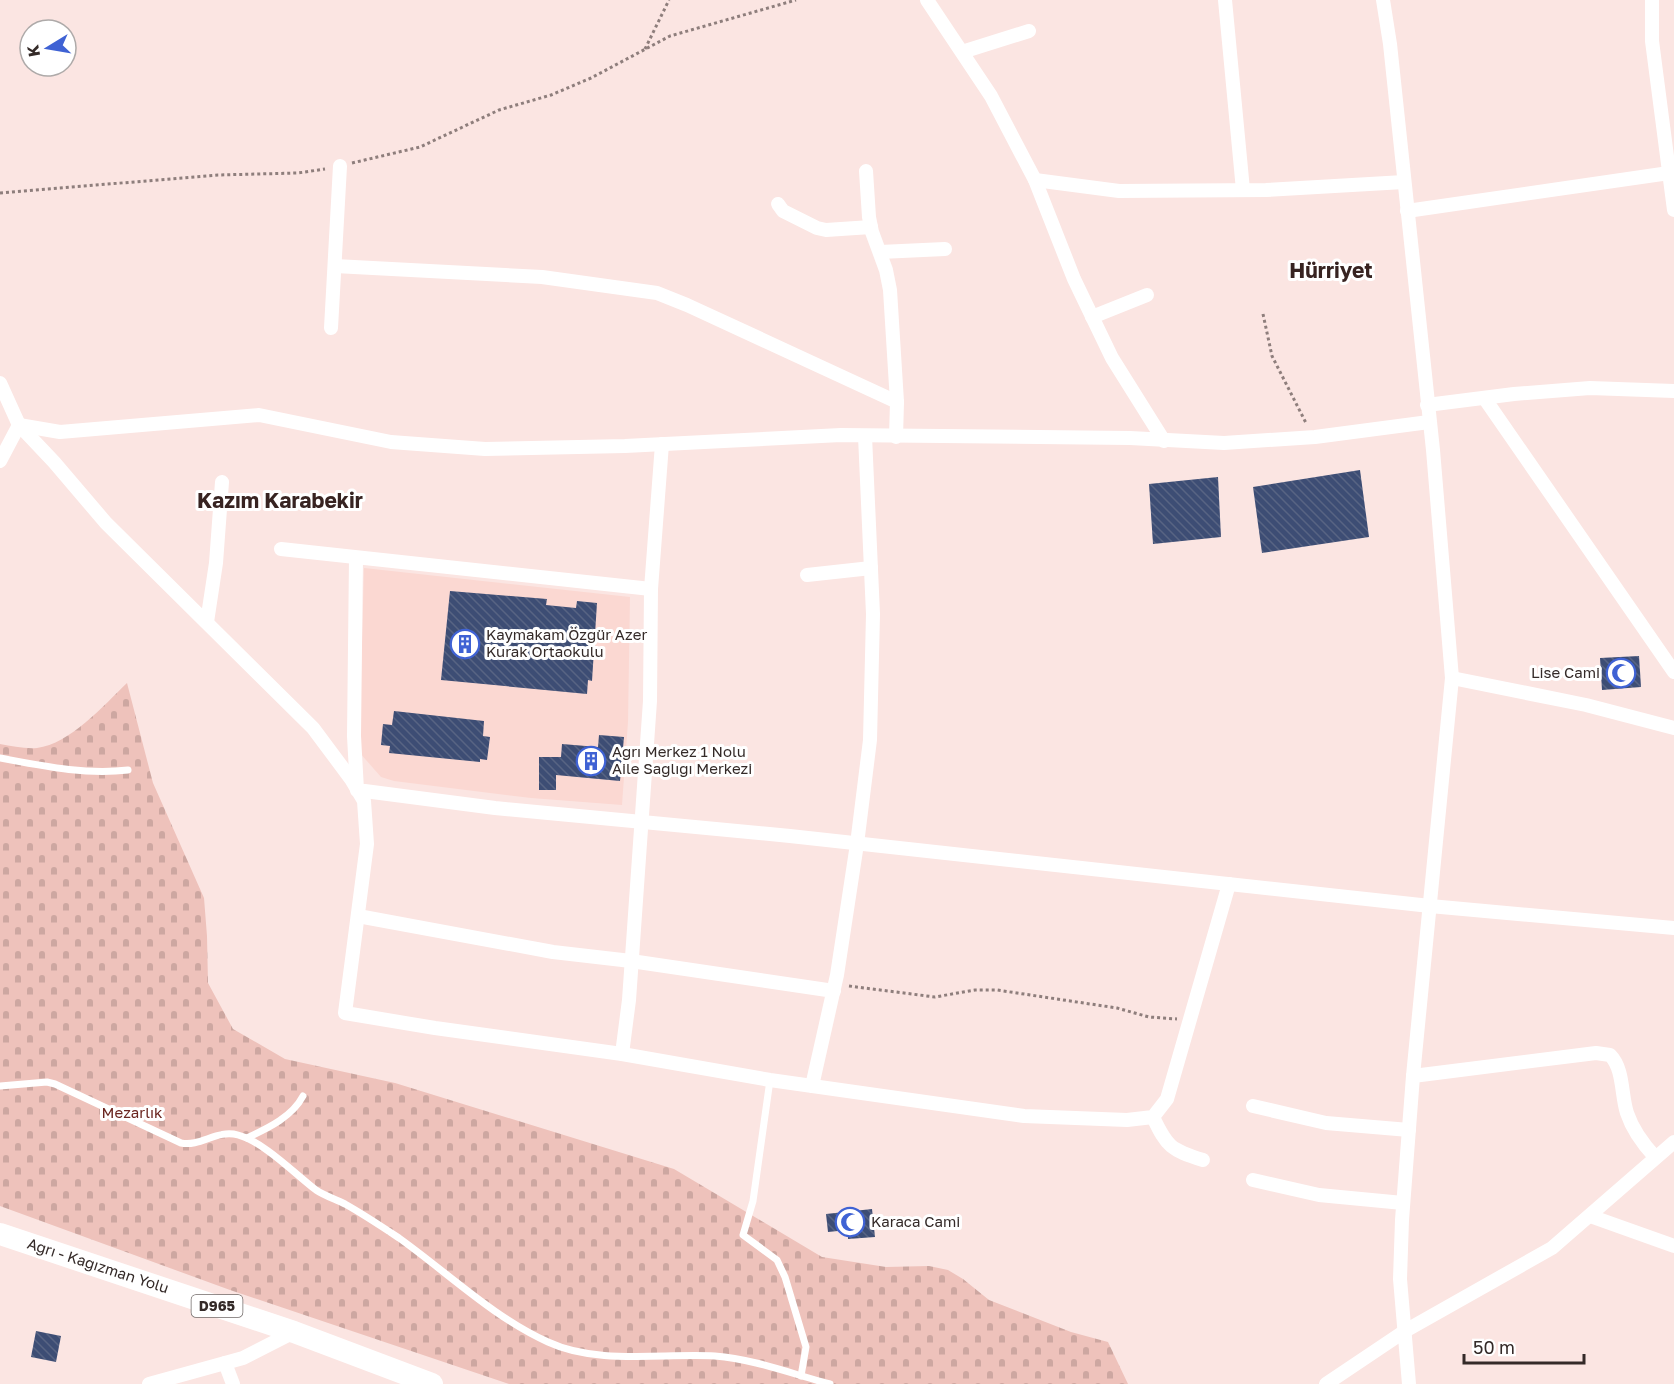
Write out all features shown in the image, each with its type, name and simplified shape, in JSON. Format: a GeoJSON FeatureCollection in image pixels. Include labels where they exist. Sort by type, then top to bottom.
{"type":"FeatureCollection","features":[{"type":"Feature","properties":{"kind":"main road","name":"Ağrı - Kağızman Yolu"},"geometry":{"type":"LineString","coordinates":[[0,1234],[294,1332],[393,1377],[432,1384]]}},
{"type":"Feature","properties":{"kind":"street"},"geometry":{"type":"LineString","coordinates":[[927,0],[991,96],[1035,180],[1074,279],[1112,358],[1164,441]]}},
{"type":"Feature","properties":{"kind":"street"},"geometry":{"type":"LineString","coordinates":[[1225,0],[1243,190]]}},
{"type":"Feature","properties":{"kind":"street"},"geometry":{"type":"LineString","coordinates":[[1383,0],[1390,44],[1428,405],[1452,678],[1413,1076],[1403,1203],[1400,1279],[1409,1384]]}},
{"type":"Feature","properties":{"kind":"street"},"geometry":{"type":"LineString","coordinates":[[1652,0],[1652,41],[1674,210]]}},
{"type":"Feature","properties":{"kind":"street"},"geometry":{"type":"LineString","coordinates":[[962,52],[1029,31]]}},
{"type":"Feature","properties":{"kind":"street"},"geometry":{"type":"LineString","coordinates":[[331,328],[340,166]]}},
{"type":"Feature","properties":{"kind":"street"},"geometry":{"type":"LineString","coordinates":[[866,171],[871,227],[890,290],[897,402],[896,437]]}},
{"type":"Feature","properties":{"kind":"street"},"geometry":{"type":"LineString","coordinates":[[1407,211],[1669,173]]}},
{"type":"Feature","properties":{"kind":"street"},"geometry":{"type":"LineString","coordinates":[[1035,180],[1119,191],[1243,190],[1404,182]]}},
{"type":"Feature","properties":{"kind":"street"},"geometry":{"type":"LineString","coordinates":[[778,204],[783,211],[817,228],[826,230],[871,227]]}},
{"type":"Feature","properties":{"kind":"street"},"geometry":{"type":"LineString","coordinates":[[880,252],[945,249]]}},
{"type":"Feature","properties":{"kind":"street"},"geometry":{"type":"LineString","coordinates":[[335,266],[542,277],[657,294],[687,305],[897,402]]}},
{"type":"Feature","properties":{"kind":"street"},"geometry":{"type":"LineString","coordinates":[[1092,317],[1148,295]]}},
{"type":"Feature","properties":{"kind":"street"},"geometry":{"type":"LineString","coordinates":[[0,383],[19,425],[106,523],[313,728],[364,801],[367,844],[345,1013],[622,1054],[770,1080],[1024,1116],[1127,1120],[1153,1117],[1167,1099],[1229,884]]}},
{"type":"Feature","properties":{"kind":"street"},"geometry":{"type":"LineString","coordinates":[[1428,405],[1514,394],[1590,388],[1674,391]]}},
{"type":"Feature","properties":{"kind":"street"},"geometry":{"type":"LineString","coordinates":[[1485,399],[1674,672]]}},
{"type":"Feature","properties":{"kind":"street"},"geometry":{"type":"LineString","coordinates":[[19,425],[60,432],[259,415],[391,442],[485,449],[865,436],[1130,438],[1224,444],[1315,437],[1429,422]]}},
{"type":"Feature","properties":{"kind":"street"},"geometry":{"type":"LineString","coordinates":[[0,461],[19,425]]}},
{"type":"Feature","properties":{"kind":"street"},"geometry":{"type":"LineString","coordinates":[[812,1086],[835,988],[870,740],[873,614],[865,436]]}},
{"type":"Feature","properties":{"kind":"street"},"geometry":{"type":"LineString","coordinates":[[622,1054],[650,701],[651,589],[662,444]]}},
{"type":"Feature","properties":{"kind":"street"},"geometry":{"type":"LineString","coordinates":[[207,622],[216,563],[222,482]]}},
{"type":"Feature","properties":{"kind":"street"},"geometry":{"type":"LineString","coordinates":[[281,549],[651,589]]}},
{"type":"Feature","properties":{"kind":"street"},"geometry":{"type":"LineString","coordinates":[[357,558],[354,736],[357,790]]}},
{"type":"Feature","properties":{"kind":"street"},"geometry":{"type":"LineString","coordinates":[[807,574],[870,568]]}},
{"type":"Feature","properties":{"kind":"street"},"geometry":{"type":"LineString","coordinates":[[1452,678],[1586,705],[1674,728]]}},
{"type":"Feature","properties":{"kind":"street"},"geometry":{"type":"LineString","coordinates":[[357,790],[495,808],[857,843],[1430,906],[1674,928]]}},
{"type":"Feature","properties":{"kind":"street"},"geometry":{"type":"LineString","coordinates":[[358,916],[553,952],[835,988]]}},
{"type":"Feature","properties":{"kind":"street"},"geometry":{"type":"LineString","coordinates":[[1413,1076],[1596,1053],[1610,1054],[1617,1064],[1627,1113],[1635,1132],[1655,1157]]}},
{"type":"Feature","properties":{"kind":"street"},"geometry":{"type":"LineString","coordinates":[[1253,1106],[1326,1123],[1409,1130]]}},
{"type":"Feature","properties":{"kind":"street"},"geometry":{"type":"LineString","coordinates":[[1153,1117],[1164,1141],[1182,1153],[1203,1160]]}},
{"type":"Feature","properties":{"kind":"street"},"geometry":{"type":"LineString","coordinates":[[1326,1384],[1405,1331],[1539,1257],[1590,1216],[1655,1157],[1672,1147]]}},
{"type":"Feature","properties":{"kind":"street"},"geometry":{"type":"LineString","coordinates":[[1253,1180],[1319,1195],[1403,1203]]}},
{"type":"Feature","properties":{"kind":"street"},"geometry":{"type":"LineString","coordinates":[[1590,1216],[1674,1246]]}},
{"type":"Feature","properties":{"kind":"street"},"geometry":{"type":"LineString","coordinates":[[150,1384],[243,1358],[294,1332]]}},
{"type":"Feature","properties":{"kind":"street"},"geometry":{"type":"LineString","coordinates":[[225,1363],[233,1384]]}},
{"type":"Feature","properties":{"kind":"lane"},"geometry":{"type":"LineString","coordinates":[[0,758],[52,768],[102,773],[128,770]]}},
{"type":"Feature","properties":{"kind":"lane"},"geometry":{"type":"LineString","coordinates":[[770,1080],[753,1201],[743,1235],[777,1260],[785,1277],[806,1347],[801,1376]]}},
{"type":"Feature","properties":{"kind":"lane"},"geometry":{"type":"LineString","coordinates":[[0,1086],[55,1083],[181,1143],[192,1144],[216,1135],[228,1134],[247,1138],[318,1191],[400,1239],[503,1317],[548,1342],[568,1350],[587,1354],[717,1356],[751,1362],[830,1384]]}},
{"type":"Feature","properties":{"kind":"lane"},"geometry":{"type":"LineString","coordinates":[[247,1138],[273,1124],[292,1110],[303,1096]]}},
{"type":"Feature","properties":{"kind":"path"},"geometry":{"type":"LineString","coordinates":[[644,50],[669,0]]}},
{"type":"Feature","properties":{"kind":"path"},"geometry":{"type":"LineString","coordinates":[[0,193],[218,175],[298,173],[340,166],[420,147],[499,110],[551,95],[591,78],[670,36],[796,0]]}},
{"type":"Feature","properties":{"kind":"path"},"geometry":{"type":"LineString","coordinates":[[1263,314],[1272,356],[1315,437]]}},
{"type":"Feature","properties":{"kind":"path"},"geometry":{"type":"LineString","coordinates":[[835,988],[870,988],[935,997],[975,990],[1009,991],[1117,1008],[1149,1017],[1190,1020]]}},
{"type":"Feature","properties":{"kind":"shaded area"},"geometry":{"type":"Polygon","coordinates":[[[364,568],[630,597],[628,722],[622,805],[531,798],[394,781],[381,777],[359,752],[364,568]]]}},
{"type":"Feature","properties":{"kind":"green space","name":"Mezarlık"},"geometry":{"type":"Polygon","coordinates":[[[127,683],[153,783],[204,898],[208,983],[233,1029],[285,1059],[395,1083],[674,1169],[822,1257],[886,1267],[929,1266],[948,1270],[989,1300],[1071,1332],[1108,1342],[1128,1384],[509,1384],[230,1290],[0,1206],[0,744],[37,748],[62,739],[86,722],[127,683]]]}},
{"type":"Feature","properties":{"kind":"building"},"geometry":{"type":"Polygon","coordinates":[[[1360,470],[1369,537],[1262,553],[1253,487],[1360,470]]]}},
{"type":"Feature","properties":{"kind":"building"},"geometry":{"type":"Polygon","coordinates":[[[1218,477],[1221,537],[1153,544],[1149,484],[1218,477]]]}},
{"type":"Feature","properties":{"kind":"building","name":"Kaymakam Özgür Azer Kurak Ortaokulu"},"geometry":{"type":"Polygon","coordinates":[[[450,591],[547,599],[546,605],[576,608],[577,601],[597,603],[592,681],[588,680],[587,694],[441,680],[450,591]]]}},
{"type":"Feature","properties":{"kind":"building","name":"Lise Cami"},"geometry":{"type":"Polygon","coordinates":[[[1639,656],[1641,687],[1602,690],[1600,658],[1639,656]]]}},
{"type":"Feature","properties":{"kind":"building"},"geometry":{"type":"Polygon","coordinates":[[[394,711],[484,721],[483,736],[490,737],[487,760],[480,759],[480,762],[389,753],[390,746],[381,745],[383,724],[392,725],[394,711]]]}},
{"type":"Feature","properties":{"kind":"building","name":"Ağrı Merkez 1 Nolu Aile Sağlığı Merkezi"},"geometry":{"type":"Polygon","coordinates":[[[599,735],[624,737],[620,781],[556,775],[556,790],[539,790],[539,757],[561,757],[562,744],[598,747],[599,735]]]}},
{"type":"Feature","properties":{"kind":"building","name":"Karaca Cami"},"geometry":{"type":"Polygon","coordinates":[[[872,1209],[875,1237],[848,1239],[848,1230],[828,1232],[826,1214],[872,1209]]]}},
{"type":"Feature","properties":{"kind":"building"},"geometry":{"type":"Polygon","coordinates":[[[36,1331],[61,1336],[56,1362],[31,1357],[36,1331]]]}},
{"type":"Feature","properties":{"kind":"place","name":"Kaymakam Özgür Azer Kurak Ortaokulu"},"geometry":{"type":"Point","coordinates":[465,644]}},
{"type":"Feature","properties":{"kind":"place","name":"Lise Cami"},"geometry":{"type":"Point","coordinates":[1621,673]}},
{"type":"Feature","properties":{"kind":"place","name":"Ağrı Merkez 1 Nolu Aile Sağlığı Merkezi"},"geometry":{"type":"Point","coordinates":[591,761]}},
{"type":"Feature","properties":{"kind":"place","name":"Karaca Cami"},"geometry":{"type":"Point","coordinates":[850,1222]}},
{"type":"Feature","properties":{"kind":"district","name":"Hürriyet"},"geometry":{"type":"Point","coordinates":[1331,271]}},
{"type":"Feature","properties":{"kind":"district","name":"Kazım Karabekir"},"geometry":{"type":"Point","coordinates":[280,501]}}]}
